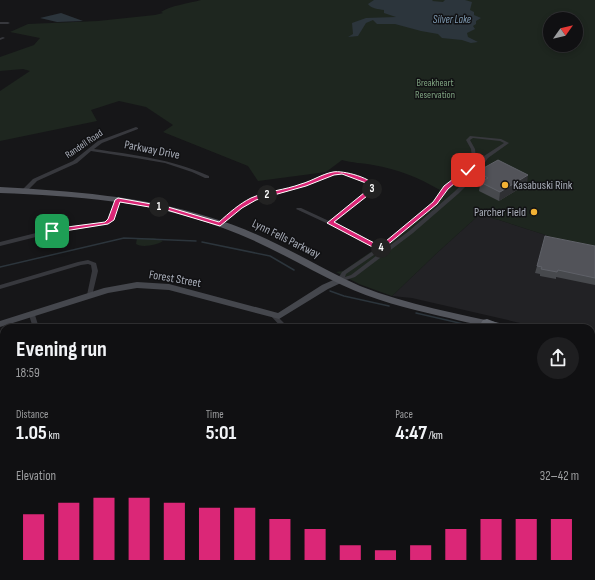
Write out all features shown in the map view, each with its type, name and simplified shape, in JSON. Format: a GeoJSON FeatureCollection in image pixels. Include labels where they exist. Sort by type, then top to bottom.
{"type":"FeatureCollection","features":[{"type":"Feature","properties":{"kind":"main road","name":"Lynn Fells Parkway"},"geometry":{"type":"LineString","coordinates":[[0,190],[75,194],[168,209],[220,224],[270,244],[340,280],[390,299],[491,324]]}},
{"type":"Feature","properties":{"kind":"street"},"geometry":{"type":"LineString","coordinates":[[0,23],[8,23]]}},
{"type":"Feature","properties":{"kind":"street","name":"Randell Road"},"geometry":{"type":"LineString","coordinates":[[24,191],[30,183],[39,177],[71,164],[103,140],[136,128]]}},
{"type":"Feature","properties":{"kind":"street"},"geometry":{"type":"LineString","coordinates":[[274,316],[281,315],[325,287],[353,276],[388,250],[451,198],[465,184],[486,157],[507,143],[501,140],[469,138],[468,140],[473,150],[473,161],[468,170],[446,188],[435,203],[380,249],[344,273],[340,280]]}},
{"type":"Feature","properties":{"kind":"street","name":"Parkway Drive"},"geometry":{"type":"LineString","coordinates":[[91,150],[168,162],[191,169],[207,177]]}},
{"type":"Feature","properties":{"kind":"street"},"geometry":{"type":"LineString","coordinates":[[473,161],[482,162]]}},
{"type":"Feature","properties":{"kind":"street"},"geometry":{"type":"LineString","coordinates":[[220,224],[240,207],[250,201],[304,185],[333,173],[347,174],[371,184],[373,189],[371,191],[330,223]]}},
{"type":"Feature","properties":{"kind":"street"},"geometry":{"type":"LineString","coordinates":[[456,180],[465,184]]}},
{"type":"Feature","properties":{"kind":"street"},"geometry":{"type":"LineString","coordinates":[[0,244],[52,231],[104,224],[111,220],[118,200]]}},
{"type":"Feature","properties":{"kind":"street"},"geometry":{"type":"LineString","coordinates":[[299,209],[380,249]]}},
{"type":"Feature","properties":{"kind":"street"},"geometry":{"type":"LineString","coordinates":[[0,287],[88,262],[94,264],[95,269],[90,295]]}},
{"type":"Feature","properties":{"kind":"street","name":"Forest Street"},"geometry":{"type":"LineString","coordinates":[[0,324],[32,315],[90,295],[127,286],[163,286],[245,306],[274,316]]}},
{"type":"Feature","properties":{"kind":"street"},"geometry":{"type":"LineString","coordinates":[[32,315],[35,324]]}},
{"type":"Feature","properties":{"kind":"street"},"geometry":{"type":"LineString","coordinates":[[274,316],[282,324]]}},
{"type":"Feature","properties":{"kind":"shaded area"},"geometry":{"type":"Polygon","coordinates":[[[480,214],[580,246],[595,247],[595,324],[525,324],[412,298],[392,296],[480,214]]]}},
{"type":"Feature","properties":{"kind":"green space","name":"Breakheart Reservation"},"geometry":{"type":"Polygon","coordinates":[[[201,0],[595,0],[595,247],[580,246],[480,214],[392,296],[359,284],[336,272],[343,271],[385,242],[432,203],[440,190],[408,174],[369,164],[342,160],[326,172],[258,181],[248,166],[163,132],[173,125],[146,107],[119,101],[91,110],[97,121],[0,141],[0,91],[30,71],[23,69],[0,71],[0,57],[34,45],[40,38],[10,32],[28,24],[98,21],[155,15],[163,13],[161,12],[169,8],[201,0]]]}},
{"type":"Feature","properties":{"kind":"green space"},"geometry":{"type":"Polygon","coordinates":[[[137,238],[154,238],[163,241],[153,245],[142,246],[136,244],[137,238]]]}},
{"type":"Feature","properties":{"kind":"water","name":"Silver Lake"},"geometry":{"type":"Polygon","coordinates":[[[374,0],[433,0],[432,1],[443,2],[445,0],[465,0],[472,2],[470,10],[474,12],[474,15],[481,18],[476,21],[476,24],[473,26],[475,29],[467,33],[468,37],[478,42],[471,43],[462,40],[442,38],[438,34],[395,24],[377,24],[373,20],[366,23],[358,36],[348,37],[353,34],[352,23],[366,18],[396,17],[384,13],[384,10],[373,8],[368,4],[374,0]]]}},
{"type":"Feature","properties":{"kind":"water"},"geometry":{"type":"Polygon","coordinates":[[[61,13],[83,21],[57,22],[40,18],[61,13]]]}},
{"type":"Feature","properties":{"kind":"building"},"geometry":{"type":"Polygon","coordinates":[[[498,160],[528,175],[500,192],[480,182],[488,178],[481,174],[485,172],[480,170],[498,160]]]}},
{"type":"Feature","properties":{"kind":"building"},"geometry":{"type":"Polygon","coordinates":[[[545,236],[595,246],[595,278],[558,270],[557,272],[541,269],[542,267],[537,266],[545,236]]]}},
{"type":"Feature","properties":{"kind":"waterway"},"geometry":{"type":"LineString","coordinates":[[0,267],[124,238],[196,241]]}},
{"type":"Feature","properties":{"kind":"waterway"},"geometry":{"type":"LineString","coordinates":[[202,242],[270,256],[294,270]]}},
{"type":"Feature","properties":{"kind":"waterway"},"geometry":{"type":"LineString","coordinates":[[330,291],[344,296],[389,306]]}},
{"type":"Feature","properties":{"kind":"waterway"},"geometry":{"type":"LineString","coordinates":[[416,313],[464,324]]}},
{"type":"Feature","properties":{"kind":"place","name":"Kasabuski Rink"},"geometry":{"type":"Point","coordinates":[505,185]}},
{"type":"Feature","properties":{"kind":"place","name":"Parcher Field"},"geometry":{"type":"Point","coordinates":[534,212]}},
{"type":"Feature","properties":{"kind":"route"},"geometry":{"type":"LineString","coordinates":[[52,231],[95,226],[109,222],[118,200],[168,209],[220,224],[246,202],[304,185],[333,173],[342,173],[368,182],[373,186],[373,189],[330,223],[352,233],[380,249],[435,203],[446,188],[468,170]]}}]}
